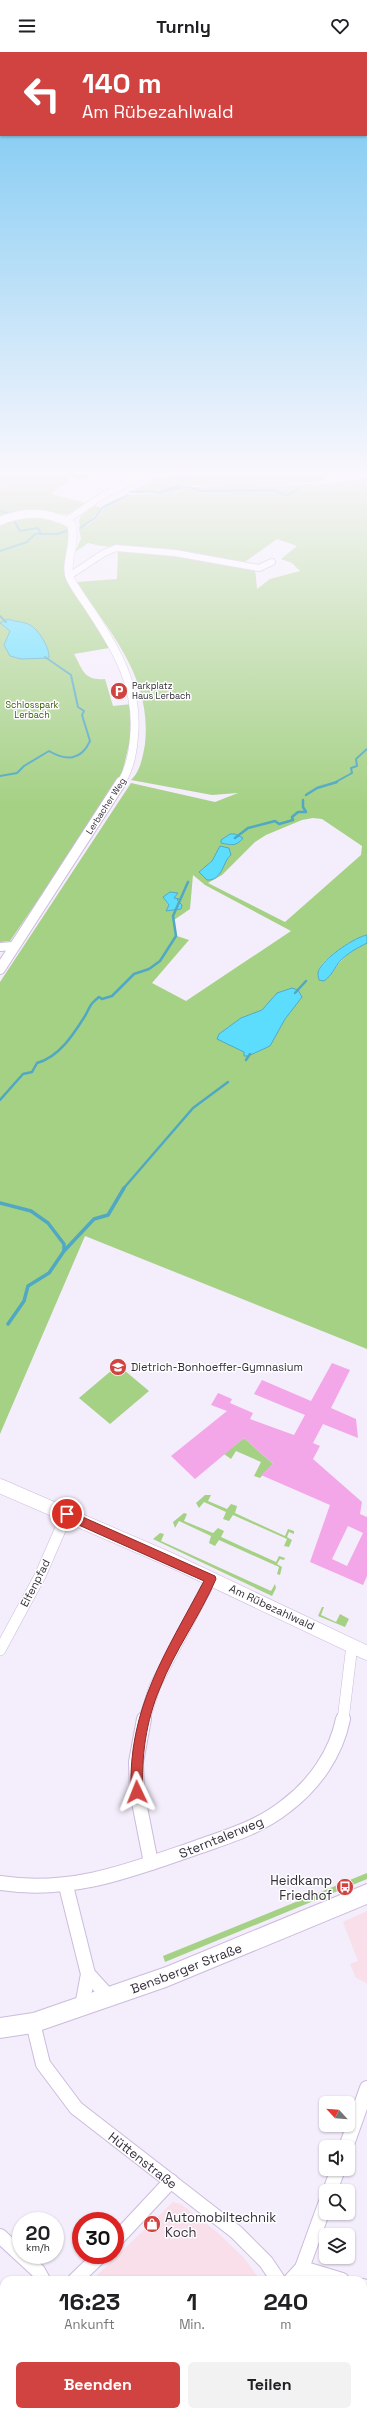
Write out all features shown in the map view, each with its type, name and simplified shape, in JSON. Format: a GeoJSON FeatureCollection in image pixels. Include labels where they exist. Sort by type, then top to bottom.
{"type":"FeatureCollection","features":[{"type":"Feature","properties":{"kind":"main road","name":"Bensberger Straße"},"geometry":{"type":"LineString","coordinates":[[0,2028],[33,2023],[109,1997],[235,1950],[367,1894]]}},
{"type":"Feature","properties":{"kind":"street","name":"Lerbacher Weg"},"geometry":{"type":"LineString","coordinates":[[0,969],[13,946],[120,786],[133,756],[138,720],[132,685],[117,653],[74,583]]}},
{"type":"Feature","properties":{"kind":"street"},"geometry":{"type":"LineString","coordinates":[[0,947],[13,946]]}},
{"type":"Feature","properties":{"kind":"street","name":"Am Rübezahlwald"},"geometry":{"type":"LineString","coordinates":[[0,1486],[67,1514],[211,1579],[367,1653]]}},
{"type":"Feature","properties":{"kind":"street","name":"Elfenpfad"},"geometry":{"type":"LineString","coordinates":[[0,1650],[40,1576],[67,1514]]}},
{"type":"Feature","properties":{"kind":"street"},"geometry":{"type":"LineString","coordinates":[[151,1863],[137,1792],[136,1762],[144,1718],[155,1686],[211,1579]]}},
{"type":"Feature","properties":{"kind":"street","name":"Sterntalerweg"},"geometry":{"type":"LineString","coordinates":[[0,1883],[36,1887],[66,1886],[108,1877],[252,1827],[279,1812],[305,1789],[326,1763],[341,1727],[348,1695],[352,1645]]}},
{"type":"Feature","properties":{"kind":"street"},"geometry":{"type":"LineString","coordinates":[[66,1886],[88,1974],[82,2006]]}},
{"type":"Feature","properties":{"kind":"street"},"geometry":{"type":"LineString","coordinates":[[88,1974],[109,1997]]}},
{"type":"Feature","properties":{"kind":"street","name":"Hüttenstraße"},"geometry":{"type":"LineString","coordinates":[[33,2023],[43,2064],[76,2108],[236,2232],[266,2262],[275,2276]]}},
{"type":"Feature","properties":{"kind":"street"},"geometry":{"type":"LineString","coordinates":[[348,2140],[367,2088]]}},
{"type":"Feature","properties":{"kind":"street"},"geometry":{"type":"LineString","coordinates":[[124,2231],[171,2181]]}},
{"type":"Feature","properties":{"kind":"street"},"geometry":{"type":"LineString","coordinates":[[295,2276],[302,2268],[319,2220]]}},
{"type":"Feature","properties":{"kind":"street"},"geometry":{"type":"LineString","coordinates":[[0,2236],[38,2271],[41,2276]]}},
{"type":"Feature","properties":{"kind":"street"},"geometry":{"type":"LineString","coordinates":[[79,2276],[92,2264]]}},
{"type":"Feature","properties":{"kind":"street"},"geometry":{"type":"LineString","coordinates":[[302,2268],[329,2276]]}},
{"type":"Feature","properties":{"kind":"shaded area"},"geometry":{"type":"Polygon","coordinates":[[[367,1911],[367,1983],[356,1978],[350,1964],[358,1961],[343,1922],[367,1911]]]}},
{"type":"Feature","properties":{"kind":"shaded area"},"geometry":{"type":"Polygon","coordinates":[[[173,2202],[181,2204],[217,2232],[245,2259],[257,2276],[96,2276],[109,2264],[124,2264],[124,2249],[173,2202]]]}},
{"type":"Feature","properties":{"kind":"green space","name":"Schlosspark Lerbach"},"geometry":{"type":"Polygon","coordinates":[[[0,583],[69,583],[109,648],[74,654],[82,669],[88,676],[98,679],[105,679],[113,706],[132,704],[130,740],[121,778],[10,941],[0,942],[0,583]]]}},
{"type":"Feature","properties":{"kind":"green space"},"geometry":{"type":"Polygon","coordinates":[[[78,583],[256,583],[257,589],[264,583],[367,583],[367,935],[355,939],[334,953],[323,963],[318,974],[319,980],[324,981],[341,961],[356,949],[367,943],[367,1349],[85,1236],[0,1434],[0,982],[131,783],[215,802],[238,793],[212,795],[131,780],[139,768],[145,744],[145,720],[142,698],[136,677],[126,658],[78,583]],[[313,818],[302,820],[266,835],[255,842],[222,875],[208,883],[285,922],[361,855],[362,846],[322,819],[313,818]],[[230,834],[221,840],[221,843],[233,845],[238,843],[242,838],[235,834],[230,834]],[[220,846],[212,861],[199,872],[207,880],[216,877],[219,874],[231,855],[228,848],[220,846]],[[193,875],[190,909],[174,920],[177,936],[189,940],[152,983],[186,1001],[291,931],[205,885],[193,875]],[[170,892],[163,897],[169,906],[166,911],[181,909],[178,899],[174,898],[177,893],[170,892]],[[292,988],[277,993],[262,1010],[241,1018],[219,1034],[218,1039],[244,1052],[244,1056],[248,1056],[270,1046],[285,1019],[302,997],[298,990],[292,988]]]}},
{"type":"Feature","properties":{"kind":"green space"},"geometry":{"type":"Polygon","coordinates":[[[118,1365],[149,1391],[110,1424],[79,1398],[118,1365]]]}},
{"type":"Feature","properties":{"kind":"green space"},"geometry":{"type":"Polygon","coordinates":[[[244,1438],[273,1464],[260,1478],[254,1476],[261,1462],[236,1451],[231,1459],[224,1454],[244,1438]]]}},
{"type":"Feature","properties":{"kind":"green space"},"geometry":{"type":"Polygon","coordinates":[[[205,1495],[211,1495],[208,1501],[227,1509],[231,1504],[237,1506],[235,1513],[285,1536],[288,1529],[294,1531],[294,1534],[289,1532],[287,1537],[292,1540],[289,1547],[284,1546],[287,1539],[233,1515],[229,1521],[223,1519],[226,1512],[204,1502],[199,1508],[196,1503],[205,1495]]]}},
{"type":"Feature","properties":{"kind":"green space"},"geometry":{"type":"Polygon","coordinates":[[[184,1513],[187,1514],[184,1521],[213,1533],[218,1528],[224,1531],[221,1537],[276,1562],[279,1556],[285,1558],[284,1560],[280,1559],[277,1564],[282,1567],[280,1575],[277,1574],[279,1567],[219,1540],[215,1546],[209,1543],[211,1536],[179,1521],[175,1528],[173,1522],[184,1513]]]}},
{"type":"Feature","properties":{"kind":"green space"},"geometry":{"type":"Polygon","coordinates":[[[160,1533],[164,1534],[161,1541],[271,1591],[275,1584],[276,1588],[272,1596],[153,1539],[160,1533]]]}},
{"type":"Feature","properties":{"kind":"green space"},"geometry":{"type":"Polygon","coordinates":[[[322,1607],[324,1607],[321,1615],[336,1622],[340,1614],[349,1619],[345,1627],[318,1616],[322,1607]]]}},
{"type":"Feature","properties":{"kind":"green space"},"geometry":{"type":"Polygon","coordinates":[[[367,1873],[367,1879],[165,1962],[163,1956],[367,1873]]]}},
{"type":"Feature","properties":{"kind":"water"},"geometry":{"type":"Polygon","coordinates":[[[8,619],[25,623],[33,627],[46,644],[49,658],[21,659],[10,656],[4,645],[10,631],[0,623],[8,619]]]}},
{"type":"Feature","properties":{"kind":"water"},"geometry":{"type":"Polygon","coordinates":[[[230,834],[235,834],[243,838],[236,844],[231,845],[221,843],[221,840],[230,834]]]}},
{"type":"Feature","properties":{"kind":"water"},"geometry":{"type":"Polygon","coordinates":[[[220,846],[229,848],[231,855],[220,874],[207,880],[199,872],[212,861],[220,846]]]}},
{"type":"Feature","properties":{"kind":"water"},"geometry":{"type":"Polygon","coordinates":[[[170,892],[178,893],[174,898],[179,899],[177,900],[182,905],[181,909],[166,911],[169,905],[163,897],[170,892]]]}},
{"type":"Feature","properties":{"kind":"water"},"geometry":{"type":"Polygon","coordinates":[[[367,935],[367,943],[343,958],[327,979],[324,981],[319,980],[319,970],[328,958],[348,943],[367,935]]]}},
{"type":"Feature","properties":{"kind":"water"},"geometry":{"type":"Polygon","coordinates":[[[292,988],[298,990],[302,997],[285,1019],[270,1046],[248,1056],[244,1056],[244,1052],[217,1039],[219,1034],[241,1018],[262,1010],[277,993],[292,988]]]}},
{"type":"Feature","properties":{"kind":"building"},"geometry":{"type":"Polygon","coordinates":[[[332,1363],[350,1370],[331,1408],[356,1419],[358,1438],[323,1424],[313,1443],[320,1446],[313,1459],[362,1502],[360,1514],[367,1517],[367,1576],[363,1585],[310,1562],[330,1505],[261,1475],[273,1464],[244,1438],[195,1479],[171,1456],[227,1411],[211,1405],[218,1393],[232,1399],[230,1403],[253,1413],[250,1419],[294,1435],[305,1415],[254,1394],[262,1380],[311,1401],[332,1363]],[[348,1526],[332,1559],[347,1566],[363,1533],[348,1526]]]}},
{"type":"Feature","properties":{"kind":"waterway"},"geometry":{"type":"LineString","coordinates":[[0,616],[6,622]]}},
{"type":"Feature","properties":{"kind":"waterway"},"geometry":{"type":"LineString","coordinates":[[0,776],[17,773],[24,766],[49,751],[67,758],[78,756],[86,748],[90,741],[82,715],[84,711],[78,707],[71,675],[45,657]]}},
{"type":"Feature","properties":{"kind":"waterway"},"geometry":{"type":"LineString","coordinates":[[334,783],[352,773],[351,768],[357,766],[356,759],[367,749]]}},
{"type":"Feature","properties":{"kind":"waterway"},"geometry":{"type":"LineString","coordinates":[[306,795],[317,788],[334,783]]}},
{"type":"Feature","properties":{"kind":"waterway"},"geometry":{"type":"LineString","coordinates":[[235,838],[248,828],[275,821],[279,824],[293,820],[292,817],[298,812],[306,812],[303,807],[303,800]]}},
{"type":"Feature","properties":{"kind":"waterway"},"geometry":{"type":"LineString","coordinates":[[0,1100],[23,1074],[32,1072],[37,1063],[59,1051],[76,1031],[95,1000],[99,997],[102,999],[112,996],[134,974],[149,969],[160,961],[176,936],[173,916],[188,882]]}},
{"type":"Feature","properties":{"kind":"waterway"},"geometry":{"type":"LineString","coordinates":[[295,993],[306,981]]}},
{"type":"Feature","properties":{"kind":"waterway"},"geometry":{"type":"LineString","coordinates":[[246,1060],[250,1054]]}},
{"type":"Feature","properties":{"kind":"waterway"},"geometry":{"type":"LineString","coordinates":[[123,1189],[193,1108],[228,1082]]}},
{"type":"Feature","properties":{"kind":"waterway"},"geometry":{"type":"LineString","coordinates":[[64,1251],[94,1219],[108,1215],[124,1188]]}},
{"type":"Feature","properties":{"kind":"waterway"},"geometry":{"type":"LineString","coordinates":[[0,1203],[31,1211],[48,1223],[64,1244],[64,1251]]}},
{"type":"Feature","properties":{"kind":"waterway"},"geometry":{"type":"LineString","coordinates":[[8,1324],[24,1301],[28,1286],[49,1273],[64,1251]]}},
{"type":"Feature","properties":{"kind":"place","name":"Parkplatz Haus Lerbach"},"geometry":{"type":"Point","coordinates":[119,691]}},
{"type":"Feature","properties":{"kind":"place","name":"Dietrich-Bonhoeffer-Gymnasium"},"geometry":{"type":"Point","coordinates":[118,1367]}},
{"type":"Feature","properties":{"kind":"place","name":"Heidkamp Friedhof"},"geometry":{"type":"Point","coordinates":[345,1887]}},
{"type":"Feature","properties":{"kind":"place","name":"Automobiltechnik Koch"},"geometry":{"type":"Point","coordinates":[152,2224]}},
{"type":"Feature","properties":{"kind":"route"},"geometry":{"type":"LineString","coordinates":[[67,1514],[211,1579],[155,1686],[144,1718],[136,1762],[137,1792]]}}]}
